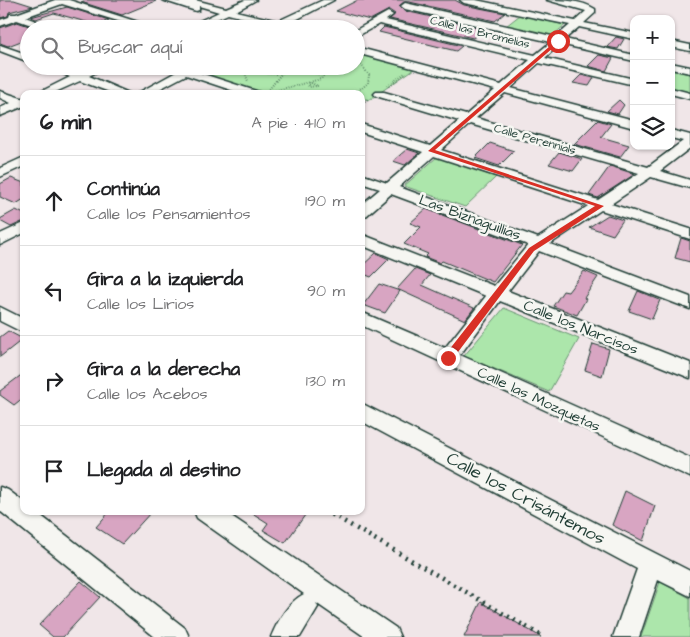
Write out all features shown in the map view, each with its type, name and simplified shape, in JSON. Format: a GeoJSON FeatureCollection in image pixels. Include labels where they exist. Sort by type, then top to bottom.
{"type":"FeatureCollection","features":[{"type":"Feature","properties":{"kind":"street"},"geometry":{"type":"LineString","coordinates":[[0,23],[62,0],[126,20]]}},
{"type":"Feature","properties":{"kind":"street"},"geometry":{"type":"LineString","coordinates":[[166,0],[251,20]]}},
{"type":"Feature","properties":{"kind":"street"},"geometry":{"type":"LineString","coordinates":[[185,0],[224,13]]}},
{"type":"Feature","properties":{"kind":"street"},"geometry":{"type":"LineString","coordinates":[[208,20],[252,0]]}},
{"type":"Feature","properties":{"kind":"street"},"geometry":{"type":"LineString","coordinates":[[295,20],[330,0]]}},
{"type":"Feature","properties":{"kind":"street"},"geometry":{"type":"LineString","coordinates":[[299,20],[343,0]]}},
{"type":"Feature","properties":{"kind":"street"},"geometry":{"type":"LineString","coordinates":[[365,29],[416,0]]}},
{"type":"Feature","properties":{"kind":"street"},"geometry":{"type":"LineString","coordinates":[[464,0],[630,35]]}},
{"type":"Feature","properties":{"kind":"street"},"geometry":{"type":"LineString","coordinates":[[365,209],[592,11],[591,9],[551,0]]}},
{"type":"Feature","properties":{"kind":"street"},"geometry":{"type":"LineString","coordinates":[[404,6],[630,57]]}},
{"type":"Feature","properties":{"kind":"street"},"geometry":{"type":"LineString","coordinates":[[0,12],[26,20]]}},
{"type":"Feature","properties":{"kind":"street","name":"Calle las Bromelias"},"geometry":{"type":"LineString","coordinates":[[378,21],[630,81]]}},
{"type":"Feature","properties":{"kind":"street"},"geometry":{"type":"LineString","coordinates":[[675,45],[690,48]]}},
{"type":"Feature","properties":{"kind":"street"},"geometry":{"type":"LineString","coordinates":[[365,47],[630,123]]}},
{"type":"Feature","properties":{"kind":"street"},"geometry":{"type":"LineString","coordinates":[[0,48],[20,56]]}},
{"type":"Feature","properties":{"kind":"street"},"geometry":{"type":"LineString","coordinates":[[365,52],[630,116]]}},
{"type":"Feature","properties":{"kind":"street"},"geometry":{"type":"LineString","coordinates":[[675,67],[690,70]]}},
{"type":"Feature","properties":{"kind":"street"},"geometry":{"type":"LineString","coordinates":[[74,75],[115,90]]}},
{"type":"Feature","properties":{"kind":"street"},"geometry":{"type":"LineString","coordinates":[[50,90],[83,75]]}},
{"type":"Feature","properties":{"kind":"street"},"geometry":{"type":"LineString","coordinates":[[150,90],[183,75]]}},
{"type":"Feature","properties":{"kind":"street"},"geometry":{"type":"LineString","coordinates":[[162,90],[186,75]]}},
{"type":"Feature","properties":{"kind":"street"},"geometry":{"type":"LineString","coordinates":[[203,75],[244,90]]}},
{"type":"Feature","properties":{"kind":"street"},"geometry":{"type":"LineString","coordinates":[[675,92],[690,96]]}},
{"type":"Feature","properties":{"kind":"street"},"geometry":{"type":"LineString","coordinates":[[0,94],[20,101]]}},
{"type":"Feature","properties":{"kind":"street","name":"Calle Perennials"},"geometry":{"type":"LineString","coordinates":[[380,94],[690,184]]}},
{"type":"Feature","properties":{"kind":"street"},"geometry":{"type":"LineString","coordinates":[[0,112],[20,103]]}},
{"type":"Feature","properties":{"kind":"street"},"geometry":{"type":"LineString","coordinates":[[675,128],[690,132]]}},
{"type":"Feature","properties":{"kind":"street"},"geometry":{"type":"LineString","coordinates":[[365,129],[690,234]]}},
{"type":"Feature","properties":{"kind":"street"},"geometry":{"type":"LineString","coordinates":[[675,135],[690,140]]}},
{"type":"Feature","properties":{"kind":"street"},"geometry":{"type":"LineString","coordinates":[[448,358],[532,249],[650,172],[690,140]]}},
{"type":"Feature","properties":{"kind":"street"},"geometry":{"type":"LineString","coordinates":[[0,163],[20,154]]}},
{"type":"Feature","properties":{"kind":"street"},"geometry":{"type":"LineString","coordinates":[[0,173],[20,163]]}},
{"type":"Feature","properties":{"kind":"street","name":"Las Biznaguillias"},"geometry":{"type":"LineString","coordinates":[[365,179],[524,237],[539,245],[690,303]]}},
{"type":"Feature","properties":{"kind":"street"},"geometry":{"type":"LineString","coordinates":[[0,240],[20,231]]}},
{"type":"Feature","properties":{"kind":"street","name":"Calle los Narcisos"},"geometry":{"type":"LineString","coordinates":[[365,241],[690,371]]}},
{"type":"Feature","properties":{"kind":"street"},"geometry":{"type":"LineString","coordinates":[[0,313],[20,325]]}},
{"type":"Feature","properties":{"kind":"street","name":"Calle las Mozquetas"},"geometry":{"type":"LineString","coordinates":[[365,320],[690,468]]}},
{"type":"Feature","properties":{"kind":"street","name":"Calle los Crisántemos"},"geometry":{"type":"LineString","coordinates":[[365,412],[690,584]]}},
{"type":"Feature","properties":{"kind":"street"},"geometry":{"type":"LineString","coordinates":[[0,497],[20,513]]}},
{"type":"Feature","properties":{"kind":"street"},"geometry":{"type":"LineString","coordinates":[[23,515],[176,637]]}},
{"type":"Feature","properties":{"kind":"street"},"geometry":{"type":"LineString","coordinates":[[211,515],[387,637]]}},
{"type":"Feature","properties":{"kind":"street"},"geometry":{"type":"LineString","coordinates":[[626,637],[651,564]]}},
{"type":"Feature","properties":{"kind":"street"},"geometry":{"type":"LineString","coordinates":[[284,637],[305,607]]}},
{"type":"Feature","properties":{"kind":"path"},"geometry":{"type":"LineString","coordinates":[[357,90],[363,88],[369,79],[369,75],[365,70]]}},
{"type":"Feature","properties":{"kind":"path"},"geometry":{"type":"LineString","coordinates":[[268,90],[279,75]]}},
{"type":"Feature","properties":{"kind":"path"},"geometry":{"type":"LineString","coordinates":[[279,90],[310,83],[325,76]]}},
{"type":"Feature","properties":{"kind":"path"},"geometry":{"type":"LineString","coordinates":[[333,515],[544,637]]}},
{"type":"Feature","properties":{"kind":"green space"},"geometry":{"type":"Polygon","coordinates":[[[520,15],[565,25],[552,36],[506,26],[520,15]]]}},
{"type":"Feature","properties":{"kind":"green space"},"geometry":{"type":"Polygon","coordinates":[[[365,55],[414,69],[369,100],[365,99],[365,90],[252,90],[205,75],[365,75],[365,55]]]}},
{"type":"Feature","properties":{"kind":"green space"},"geometry":{"type":"Polygon","coordinates":[[[675,71],[690,74],[690,93],[675,90],[675,71]]]}},
{"type":"Feature","properties":{"kind":"green space"},"geometry":{"type":"Polygon","coordinates":[[[437,157],[496,177],[465,207],[404,186],[437,157]]]}},
{"type":"Feature","properties":{"kind":"green space"},"geometry":{"type":"Polygon","coordinates":[[[504,308],[579,339],[549,392],[464,356],[504,308]]]}},
{"type":"Feature","properties":{"kind":"green space"},"geometry":{"type":"Polygon","coordinates":[[[660,582],[690,598],[690,637],[641,637],[660,582]]]}},
{"type":"Feature","properties":{"kind":"building"},"geometry":{"type":"Polygon","coordinates":[[[0,0],[14,0],[33,6],[9,12],[8,16],[0,18],[0,0]]]}},
{"type":"Feature","properties":{"kind":"building"},"geometry":{"type":"Polygon","coordinates":[[[86,0],[156,1],[122,15],[81,2],[86,0]]]}},
{"type":"Feature","properties":{"kind":"building"},"geometry":{"type":"Polygon","coordinates":[[[358,0],[455,0],[464,5],[505,13],[495,21],[405,1],[399,6],[405,11],[485,29],[473,38],[390,19],[395,14],[389,10],[370,20],[336,11],[358,0]]]}},
{"type":"Feature","properties":{"kind":"building"},"geometry":{"type":"Polygon","coordinates":[[[67,7],[109,20],[79,20],[54,13],[36,19],[31,17],[67,7]]]}},
{"type":"Feature","properties":{"kind":"building"},"geometry":{"type":"Polygon","coordinates":[[[17,22],[20,23],[20,41],[8,46],[0,43],[0,28],[17,22]]]}},
{"type":"Feature","properties":{"kind":"building"},"geometry":{"type":"Polygon","coordinates":[[[384,27],[462,46],[456,51],[379,32],[384,27]]]}},
{"type":"Feature","properties":{"kind":"building"},"geometry":{"type":"Polygon","coordinates":[[[616,37],[624,39],[618,49],[607,47],[616,37]]]}},
{"type":"Feature","properties":{"kind":"building"},"geometry":{"type":"Polygon","coordinates":[[[599,55],[613,58],[606,71],[588,66],[599,55]]]}},
{"type":"Feature","properties":{"kind":"building"},"geometry":{"type":"Polygon","coordinates":[[[581,75],[594,78],[589,86],[573,83],[581,75]]]}},
{"type":"Feature","properties":{"kind":"building"},"geometry":{"type":"Polygon","coordinates":[[[619,100],[624,105],[618,114],[607,111],[619,100]]]}},
{"type":"Feature","properties":{"kind":"building"},"geometry":{"type":"Polygon","coordinates":[[[598,120],[611,124],[601,137],[629,145],[620,157],[574,144],[598,120]]]}},
{"type":"Feature","properties":{"kind":"building"},"geometry":{"type":"Polygon","coordinates":[[[490,143],[514,151],[499,166],[475,158],[490,143]]]}},
{"type":"Feature","properties":{"kind":"building"},"geometry":{"type":"Polygon","coordinates":[[[407,149],[419,153],[405,165],[393,161],[407,149]]]}},
{"type":"Feature","properties":{"kind":"building"},"geometry":{"type":"Polygon","coordinates":[[[559,152],[582,159],[573,171],[549,164],[559,152]]]}},
{"type":"Feature","properties":{"kind":"building"},"geometry":{"type":"Polygon","coordinates":[[[610,166],[635,174],[598,198],[589,195],[610,166]]]}},
{"type":"Feature","properties":{"kind":"building"},"geometry":{"type":"Polygon","coordinates":[[[11,178],[20,181],[20,202],[16,204],[0,197],[0,184],[11,178]]]}},
{"type":"Feature","properties":{"kind":"building"},"geometry":{"type":"Polygon","coordinates":[[[426,209],[522,245],[493,282],[442,261],[440,263],[425,257],[428,254],[404,244],[421,227],[410,223],[426,209]]]}},
{"type":"Feature","properties":{"kind":"building"},"geometry":{"type":"Polygon","coordinates":[[[16,210],[20,212],[20,223],[11,227],[0,221],[0,219],[16,210]]]}},
{"type":"Feature","properties":{"kind":"building"},"geometry":{"type":"Polygon","coordinates":[[[608,215],[623,220],[613,235],[589,227],[608,215]]]}},
{"type":"Feature","properties":{"kind":"building"},"geometry":{"type":"Polygon","coordinates":[[[681,238],[690,241],[690,262],[675,258],[681,238]]]}},
{"type":"Feature","properties":{"kind":"building"},"geometry":{"type":"Polygon","coordinates":[[[376,253],[389,259],[371,277],[365,275],[365,263],[376,253]]]}},
{"type":"Feature","properties":{"kind":"building"},"geometry":{"type":"Polygon","coordinates":[[[415,269],[430,275],[422,285],[474,308],[465,320],[397,289],[415,269]]]}},
{"type":"Feature","properties":{"kind":"building"},"geometry":{"type":"Polygon","coordinates":[[[584,271],[598,277],[584,298],[586,299],[577,315],[553,306],[563,291],[568,292],[584,271]]]}},
{"type":"Feature","properties":{"kind":"building"},"geometry":{"type":"Polygon","coordinates":[[[379,284],[400,291],[385,313],[365,306],[365,302],[379,284]]]}},
{"type":"Feature","properties":{"kind":"building"},"geometry":{"type":"Polygon","coordinates":[[[638,291],[660,300],[652,319],[629,311],[638,291]]]}},
{"type":"Feature","properties":{"kind":"building"},"geometry":{"type":"Polygon","coordinates":[[[8,331],[20,337],[20,341],[0,357],[0,337],[8,331]]]}},
{"type":"Feature","properties":{"kind":"building"},"geometry":{"type":"Polygon","coordinates":[[[593,344],[609,349],[602,376],[585,370],[593,344]]]}},
{"type":"Feature","properties":{"kind":"building"},"geometry":{"type":"Polygon","coordinates":[[[20,376],[20,400],[14,405],[0,395],[0,391],[20,376]]]}},
{"type":"Feature","properties":{"kind":"building"},"geometry":{"type":"Polygon","coordinates":[[[625,491],[655,506],[643,541],[612,525],[625,491]]]}},
{"type":"Feature","properties":{"kind":"building"},"geometry":{"type":"Polygon","coordinates":[[[106,515],[148,515],[122,544],[96,527],[106,515]]]}},
{"type":"Feature","properties":{"kind":"building"},"geometry":{"type":"Polygon","coordinates":[[[255,515],[305,515],[285,543],[263,530],[268,523],[255,515]]]}},
{"type":"Feature","properties":{"kind":"building"},"geometry":{"type":"Polygon","coordinates":[[[81,581],[100,597],[63,637],[53,637],[39,625],[81,581]]]}},
{"type":"Feature","properties":{"kind":"building"},"geometry":{"type":"Polygon","coordinates":[[[481,602],[541,637],[464,637],[481,602]]]}},
{"type":"Feature","properties":{"kind":"route"},"geometry":{"type":"LineString","coordinates":[[448,358],[532,249],[600,206],[431,151],[558,41]]}}]}
